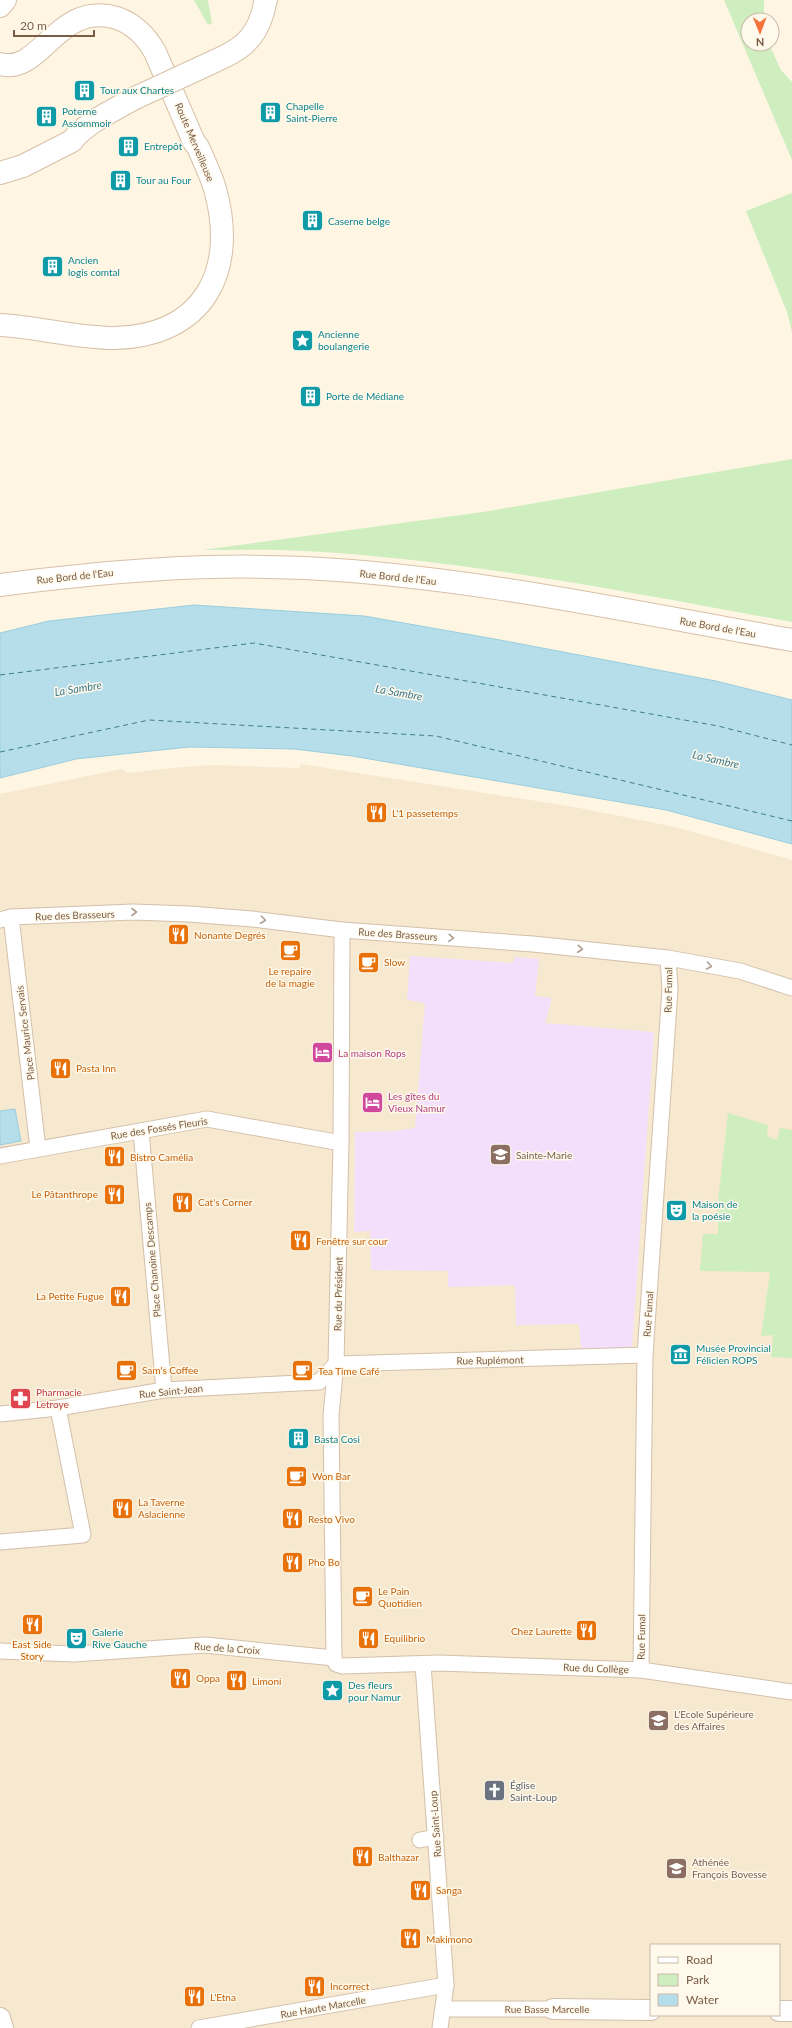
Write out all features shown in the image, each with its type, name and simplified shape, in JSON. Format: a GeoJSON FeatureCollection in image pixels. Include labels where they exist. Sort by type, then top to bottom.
{"type":"FeatureCollection","features":[{"type":"Feature","properties":{"kind":"main road"},"geometry":{"type":"LineString","coordinates":[[0,6],[5,0]]}},
{"type":"Feature","properties":{"kind":"main road"},"geometry":{"type":"LineString","coordinates":[[0,173],[23,166],[65,144],[98,120],[133,99],[236,52],[246,43],[260,22],[266,0]]}},
{"type":"Feature","properties":{"kind":"main road","name":"Route Merveilleuse"},"geometry":{"type":"LineString","coordinates":[[0,64],[9,66],[25,62],[59,29],[74,19],[85,16],[105,15],[114,17],[131,25],[148,41],[155,52],[194,142],[198,147],[209,172],[218,202],[221,235],[216,275],[209,292],[194,310],[169,326],[147,334],[114,338],[0,325]]}},
{"type":"Feature","properties":{"kind":"main road","name":"Rue Bord de l'Eau"},"geometry":{"type":"LineString","coordinates":[[0,585],[94,573],[176,568],[304,568],[368,573],[479,586],[792,640]]}},
{"type":"Feature","properties":{"kind":"street","name":"Rue des Brasseurs"},"geometry":{"type":"LineString","coordinates":[[5,919],[133,912],[252,919],[342,930],[533,944],[668,958],[740,971],[792,988]]}},
{"type":"Feature","properties":{"kind":"street","name":"Place Maurice Servais"},"geometry":{"type":"LineString","coordinates":[[5,919],[38,1149]]}},
{"type":"Feature","properties":{"kind":"street","name":"Rue du Président"},"geometry":{"type":"LineString","coordinates":[[334,1658],[331,1415],[336,1364],[341,1143],[342,930]]}},
{"type":"Feature","properties":{"kind":"street","name":"Rue Fumal"},"geometry":{"type":"LineString","coordinates":[[641,1670],[645,1356],[670,989],[668,958]]}},
{"type":"Feature","properties":{"kind":"street","name":"Rue des Fossés Fleuris"},"geometry":{"type":"LineString","coordinates":[[0,1156],[207,1119],[341,1143]]}},
{"type":"Feature","properties":{"kind":"street","name":"Place Chanoine Descamps"},"geometry":{"type":"LineString","coordinates":[[141,1131],[164,1390]]}},
{"type":"Feature","properties":{"kind":"street","name":"Rue Ruplémont"},"geometry":{"type":"LineString","coordinates":[[336,1364],[645,1356]]}},
{"type":"Feature","properties":{"kind":"street","name":"Rue Saint-Jean"},"geometry":{"type":"LineString","coordinates":[[0,1414],[58,1408],[164,1390],[319,1382],[336,1364]]}},
{"type":"Feature","properties":{"kind":"street"},"geometry":{"type":"LineString","coordinates":[[0,1542],[83,1535],[58,1408]]}},
{"type":"Feature","properties":{"kind":"street","name":"Rue de la Croix"},"geometry":{"type":"LineString","coordinates":[[0,1651],[74,1654],[205,1645],[334,1658]]}},
{"type":"Feature","properties":{"kind":"street","name":"Rue du Collège"},"geometry":{"type":"LineString","coordinates":[[334,1658],[336,1664],[342,1666],[423,1664],[641,1670],[792,1692]]}},
{"type":"Feature","properties":{"kind":"street","name":"Rue Saint-Loup"},"geometry":{"type":"LineString","coordinates":[[423,1664],[446,1985],[440,2028]]}},
{"type":"Feature","properties":{"kind":"street"},"geometry":{"type":"LineString","coordinates":[[420,1840],[436,1838]]}},
{"type":"Feature","properties":{"kind":"street","name":"Rue Haute Marcelle"},"geometry":{"type":"LineString","coordinates":[[199,2028],[213,2027],[446,1985]]}},
{"type":"Feature","properties":{"kind":"street","name":"Rue Basse Marcelle"},"geometry":{"type":"LineString","coordinates":[[443,2009],[650,2010]]}},
{"type":"Feature","properties":{"kind":"street"},"geometry":{"type":"LineString","coordinates":[[780,2011],[792,2011]]}},
{"type":"Feature","properties":{"kind":"street"},"geometry":{"type":"LineString","coordinates":[[0,2018],[4,2028]]}},
{"type":"Feature","properties":{"kind":"shaded area"},"geometry":{"type":"Polygon","coordinates":[[[301,764],[574,807],[675,827],[792,860],[792,2028],[0,2028],[0,794],[122,769],[128,773],[214,765],[299,768],[301,764]]]}},
{"type":"Feature","properties":{"kind":"shaded area","name":"Sainte-Marie"},"geometry":{"type":"Polygon","coordinates":[[[410,956],[513,963],[515,957],[539,959],[535,996],[551,998],[545,1023],[654,1032],[632,1348],[581,1349],[579,1324],[516,1325],[515,1285],[448,1287],[448,1271],[371,1270],[370,1231],[354,1232],[355,1132],[394,1131],[415,1128],[425,1003],[407,1000],[410,956]]]}},
{"type":"Feature","properties":{"kind":"green space"},"geometry":{"type":"Polygon","coordinates":[[[194,0],[208,0],[212,23],[208,25],[194,0]]]}},
{"type":"Feature","properties":{"kind":"green space"},"geometry":{"type":"Polygon","coordinates":[[[724,0],[764,0],[764,12],[740,12],[740,38],[724,0]]]}},
{"type":"Feature","properties":{"kind":"green space"},"geometry":{"type":"Polygon","coordinates":[[[746,52],[773,52],[781,70],[792,82],[792,160],[746,52]]]}},
{"type":"Feature","properties":{"kind":"green space"},"geometry":{"type":"Polygon","coordinates":[[[792,193],[792,332],[787,312],[746,211],[792,193]]]}},
{"type":"Feature","properties":{"kind":"green space"},"geometry":{"type":"Polygon","coordinates":[[[792,459],[792,622],[550,579],[428,562],[366,555],[305,551],[203,550],[483,512],[792,459]]]}},
{"type":"Feature","properties":{"kind":"green space"},"geometry":{"type":"Polygon","coordinates":[[[728,1113],[768,1125],[767,1136],[777,1140],[780,1128],[792,1130],[792,1358],[771,1357],[773,1335],[761,1336],[770,1272],[700,1271],[703,1234],[718,1234],[718,1201],[728,1113]]]}},
{"type":"Feature","properties":{"kind":"water","name":"La Sambre"},"geometry":{"type":"Polygon","coordinates":[[[194,605],[364,616],[716,681],[792,700],[792,844],[666,810],[352,756],[294,749],[189,747],[76,759],[0,778],[0,633],[49,621],[194,605]]]}},
{"type":"Feature","properties":{"kind":"water"},"geometry":{"type":"Polygon","coordinates":[[[15,1109],[21,1141],[0,1145],[0,1111],[15,1109]]]}},
{"type":"Feature","properties":{"kind":"ferry route"},"geometry":{"type":"LineString","coordinates":[[0,675],[254,643],[718,726],[792,745]]}},
{"type":"Feature","properties":{"kind":"ferry route"},"geometry":{"type":"LineString","coordinates":[[0,752],[149,720],[436,736],[792,821]]}},
{"type":"Feature","properties":{"kind":"place","name":"Tour aux Chartes"},"geometry":{"type":"Point","coordinates":[84,90]}},
{"type":"Feature","properties":{"kind":"place","name":"Chapelle Saint-Pierre"},"geometry":{"type":"Point","coordinates":[271,112]}},
{"type":"Feature","properties":{"kind":"place","name":"Poterne Assommoir"},"geometry":{"type":"Point","coordinates":[46,117]}},
{"type":"Feature","properties":{"kind":"place","name":"Entrepôt"},"geometry":{"type":"Point","coordinates":[128,146]}},
{"type":"Feature","properties":{"kind":"place","name":"Tour au Four"},"geometry":{"type":"Point","coordinates":[121,180]}},
{"type":"Feature","properties":{"kind":"place","name":"Caserne belge"},"geometry":{"type":"Point","coordinates":[313,221]}},
{"type":"Feature","properties":{"kind":"place","name":"Ancien logis comtal"},"geometry":{"type":"Point","coordinates":[53,266]}},
{"type":"Feature","properties":{"kind":"place","name":"Ancienne boulangerie"},"geometry":{"type":"Point","coordinates":[302,340]}},
{"type":"Feature","properties":{"kind":"place","name":"Porte de Médiane"},"geometry":{"type":"Point","coordinates":[310,396]}},
{"type":"Feature","properties":{"kind":"place","name":"L'1 passetemps"},"geometry":{"type":"Point","coordinates":[376,813]}},
{"type":"Feature","properties":{"kind":"place","name":"Nonante Degrés"},"geometry":{"type":"Point","coordinates":[179,935]}},
{"type":"Feature","properties":{"kind":"place","name":"Le repaire de la magie"},"geometry":{"type":"Point","coordinates":[290,951]}},
{"type":"Feature","properties":{"kind":"place","name":"Slow"},"geometry":{"type":"Point","coordinates":[369,962]}},
{"type":"Feature","properties":{"kind":"place","name":"La maison Rops"},"geometry":{"type":"Point","coordinates":[323,1053]}},
{"type":"Feature","properties":{"kind":"place","name":"Pasta Inn"},"geometry":{"type":"Point","coordinates":[60,1068]}},
{"type":"Feature","properties":{"kind":"place","name":"Les gîtes du Vieux Namur"},"geometry":{"type":"Point","coordinates":[373,1102]}},
{"type":"Feature","properties":{"kind":"place","name":"Sainte-Marie"},"geometry":{"type":"Point","coordinates":[500,1155]}},
{"type":"Feature","properties":{"kind":"place","name":"Bistro Camélia"},"geometry":{"type":"Point","coordinates":[114,1157]}},
{"type":"Feature","properties":{"kind":"place","name":"Le Pâtanthrope"},"geometry":{"type":"Point","coordinates":[114,1194]}},
{"type":"Feature","properties":{"kind":"place","name":"Cat's Corner"},"geometry":{"type":"Point","coordinates":[183,1202]}},
{"type":"Feature","properties":{"kind":"place","name":"Maison de la poésie"},"geometry":{"type":"Point","coordinates":[677,1210]}},
{"type":"Feature","properties":{"kind":"place","name":"Fenêtre sur cour"},"geometry":{"type":"Point","coordinates":[300,1241]}},
{"type":"Feature","properties":{"kind":"place","name":"La Petite Fugue"},"geometry":{"type":"Point","coordinates":[120,1296]}},
{"type":"Feature","properties":{"kind":"place","name":"Musée Provincial Félicien ROPS"},"geometry":{"type":"Point","coordinates":[681,1354]}},
{"type":"Feature","properties":{"kind":"place","name":"Sam's Coffee"},"geometry":{"type":"Point","coordinates":[127,1370]}},
{"type":"Feature","properties":{"kind":"place","name":"Tea Time Café"},"geometry":{"type":"Point","coordinates":[303,1371]}},
{"type":"Feature","properties":{"kind":"place","name":"Pharmacie Letroye"},"geometry":{"type":"Point","coordinates":[20,1398]}},
{"type":"Feature","properties":{"kind":"place","name":"Basta Cosi"},"geometry":{"type":"Point","coordinates":[298,1439]}},
{"type":"Feature","properties":{"kind":"place","name":"Won Bar"},"geometry":{"type":"Point","coordinates":[296,1476]}},
{"type":"Feature","properties":{"kind":"place","name":"La Taverne Aslacienne"},"geometry":{"type":"Point","coordinates":[123,1508]}},
{"type":"Feature","properties":{"kind":"place","name":"Resto Vivo"},"geometry":{"type":"Point","coordinates":[292,1519]}},
{"type":"Feature","properties":{"kind":"place","name":"Pho Bo"},"geometry":{"type":"Point","coordinates":[293,1562]}},
{"type":"Feature","properties":{"kind":"place","name":"Le Pain Quotidien"},"geometry":{"type":"Point","coordinates":[362,1597]}},
{"type":"Feature","properties":{"kind":"place","name":"East Side Story"},"geometry":{"type":"Point","coordinates":[32,1624]}},
{"type":"Feature","properties":{"kind":"place","name":"Chez Laurette"},"geometry":{"type":"Point","coordinates":[587,1631]}},
{"type":"Feature","properties":{"kind":"place","name":"Galerie Rive Gauche"},"geometry":{"type":"Point","coordinates":[76,1638]}},
{"type":"Feature","properties":{"kind":"place","name":"Equilibrio"},"geometry":{"type":"Point","coordinates":[369,1638]}},
{"type":"Feature","properties":{"kind":"place","name":"Oppa"},"geometry":{"type":"Point","coordinates":[181,1678]}},
{"type":"Feature","properties":{"kind":"place","name":"Limoni"},"geometry":{"type":"Point","coordinates":[236,1681]}},
{"type":"Feature","properties":{"kind":"place","name":"Des fleurs pour Namur"},"geometry":{"type":"Point","coordinates":[332,1691]}},
{"type":"Feature","properties":{"kind":"place","name":"L'Ecole Supérieure des Affaires"},"geometry":{"type":"Point","coordinates":[659,1720]}},
{"type":"Feature","properties":{"kind":"place","name":"Église Saint-Loup"},"geometry":{"type":"Point","coordinates":[495,1791]}},
{"type":"Feature","properties":{"kind":"place","name":"Balthazar"},"geometry":{"type":"Point","coordinates":[362,1857]}},
{"type":"Feature","properties":{"kind":"place","name":"Athénée François Bovesse"},"geometry":{"type":"Point","coordinates":[676,1868]}},
{"type":"Feature","properties":{"kind":"place","name":"Sanga"},"geometry":{"type":"Point","coordinates":[421,1890]}},
{"type":"Feature","properties":{"kind":"place","name":"Makimono"},"geometry":{"type":"Point","coordinates":[411,1939]}},
{"type":"Feature","properties":{"kind":"place","name":"Incorrect"},"geometry":{"type":"Point","coordinates":[315,1986]}},
{"type":"Feature","properties":{"kind":"place","name":"L'Etna"},"geometry":{"type":"Point","coordinates":[194,1997]}}]}
